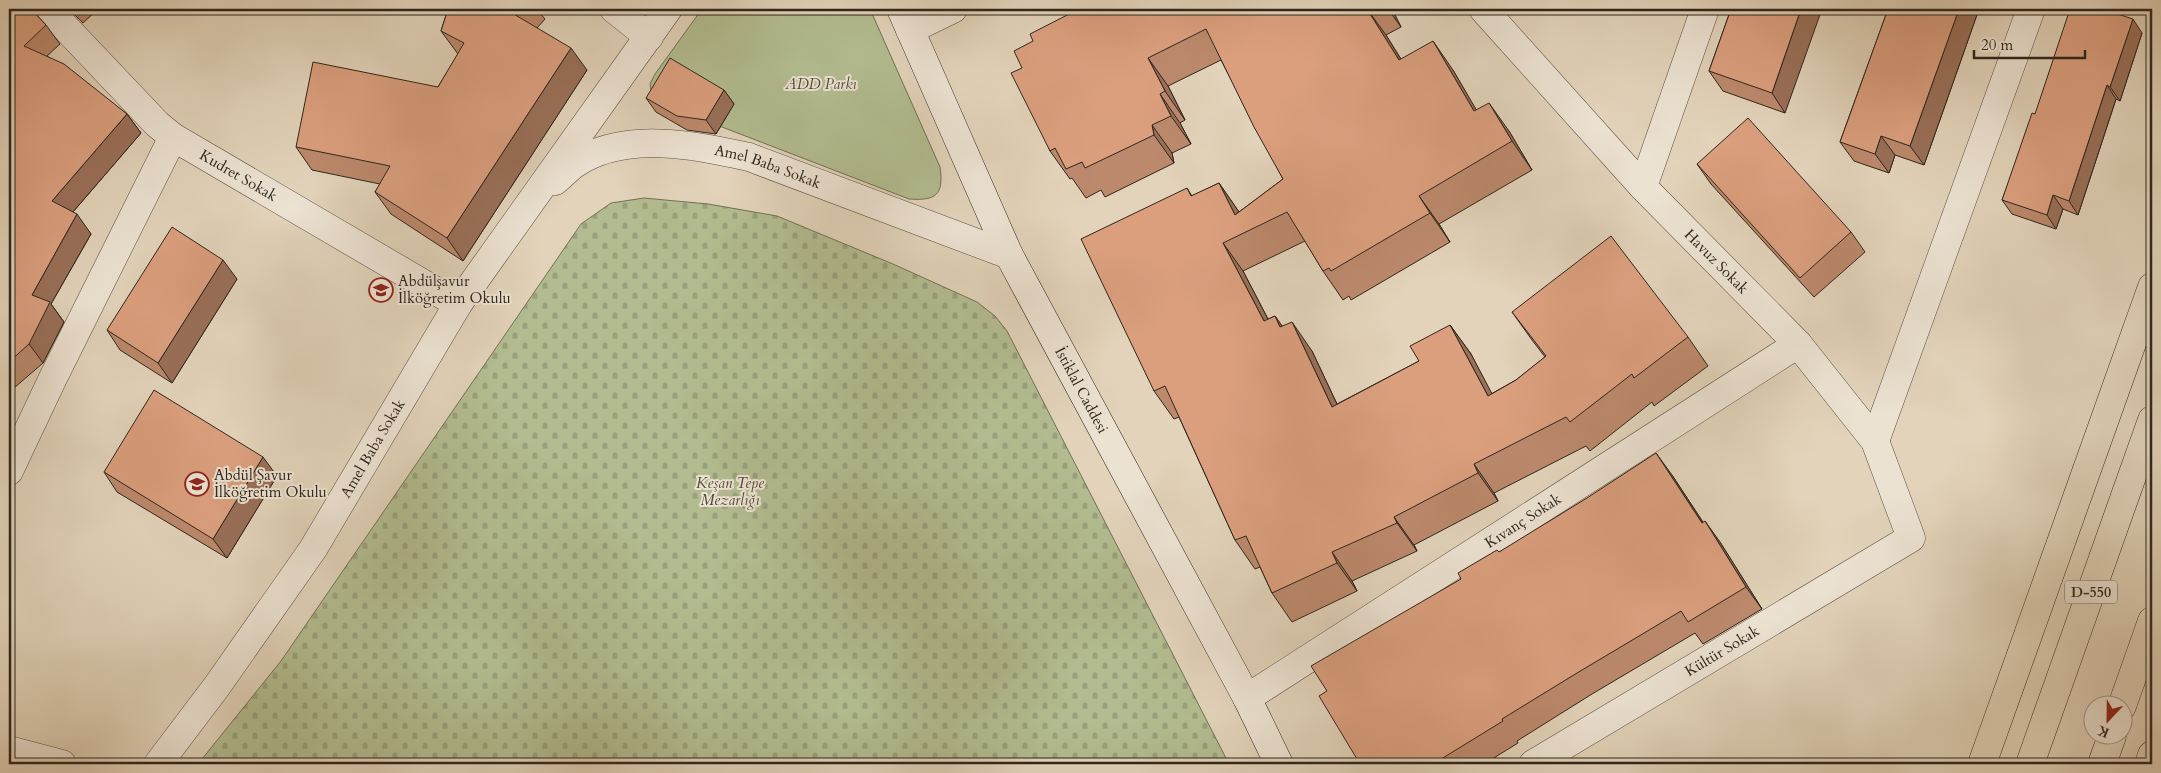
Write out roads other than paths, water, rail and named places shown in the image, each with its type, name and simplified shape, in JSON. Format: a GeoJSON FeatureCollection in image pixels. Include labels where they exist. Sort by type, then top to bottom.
{"type":"FeatureCollection","features":[{"type":"Feature","properties":{"kind":"highway"},"geometry":{"type":"LineString","coordinates":[[1982,764],[2152,286]]}},
{"type":"Feature","properties":{"kind":"highway","name":"D-550"},"geometry":{"type":"LineString","coordinates":[[2030,764],[2152,420]]}},
{"type":"Feature","properties":{"kind":"highway"},"geometry":{"type":"LineString","coordinates":[[2126,696],[2152,621]]}},
{"type":"Feature","properties":{"kind":"highway"},"geometry":{"type":"LineString","coordinates":[[2102,764],[2108,746]]}},
{"type":"Feature","properties":{"kind":"highway"},"geometry":{"type":"LineString","coordinates":[[2149,764],[2152,755]]}},
{"type":"Feature","properties":{"kind":"street","name":"Kudret Sokak"},"geometry":{"type":"LineString","coordinates":[[48,9],[157,124],[173,137],[458,304]]}},
{"type":"Feature","properties":{"kind":"street"},"geometry":{"type":"LineString","coordinates":[[614,9],[649,37]]}},
{"type":"Feature","properties":{"kind":"street","name":"Amel Baba Sokak"},"geometry":{"type":"LineString","coordinates":[[158,764],[217,686],[313,549],[458,304],[668,9]]}},
{"type":"Feature","properties":{"kind":"street"},"geometry":{"type":"LineString","coordinates":[[906,19],[953,9]]}},
{"type":"Feature","properties":{"kind":"street","name":"Havuz Sokak"},"geometry":{"type":"LineString","coordinates":[[1483,9],[1643,187],[1798,344],[1875,441],[1911,538]]}},
{"type":"Feature","properties":{"kind":"street"},"geometry":{"type":"LineString","coordinates":[[1643,187],[1705,9]]}},
{"type":"Feature","properties":{"kind":"street"},"geometry":{"type":"LineString","coordinates":[[1875,441],[2031,9]]}},
{"type":"Feature","properties":{"kind":"street","name":"İstiklal Caddesi"},"geometry":{"type":"LineString","coordinates":[[906,19],[1009,255],[1247,698],[1279,764]]}},
{"type":"Feature","properties":{"kind":"street"},"geometry":{"type":"LineString","coordinates":[[9,471],[52,380],[173,137]]}},
{"type":"Feature","properties":{"kind":"street","name":"Amel Baba Sokak"},"geometry":{"type":"LineString","coordinates":[[532,201],[573,165],[596,153],[620,147],[656,143],[718,150],[749,157],[1009,255]]}},
{"type":"Feature","properties":{"kind":"street","name":"Kıvanç Sokak"},"geometry":{"type":"LineString","coordinates":[[1247,698],[1798,344]]}},
{"type":"Feature","properties":{"kind":"street","name":"Kültür Sokak"},"geometry":{"type":"LineString","coordinates":[[1533,764],[1911,538]]}},
{"type":"Feature","properties":{"kind":"street"},"geometry":{"type":"LineString","coordinates":[[9,750],[62,764]]}},
{"type":"Feature","properties":{"kind":"place","name":"Abdülşavur İlköğretim Okulu"},"geometry":{"type":"Point","coordinates":[381,290]}},
{"type":"Feature","properties":{"kind":"place","name":"Abdül Şavur İlköğretim Okulu"},"geometry":{"type":"Point","coordinates":[197,484]}},
{"type":"Feature","properties":{"kind":"park label","name":"ADD Parkı"},"geometry":{"type":"Point","coordinates":[821,84]}},
{"type":"Feature","properties":{"kind":"park label","name":"Keşan Tepe Mezarlığı"},"geometry":{"type":"Point","coordinates":[730,492]}}]}
